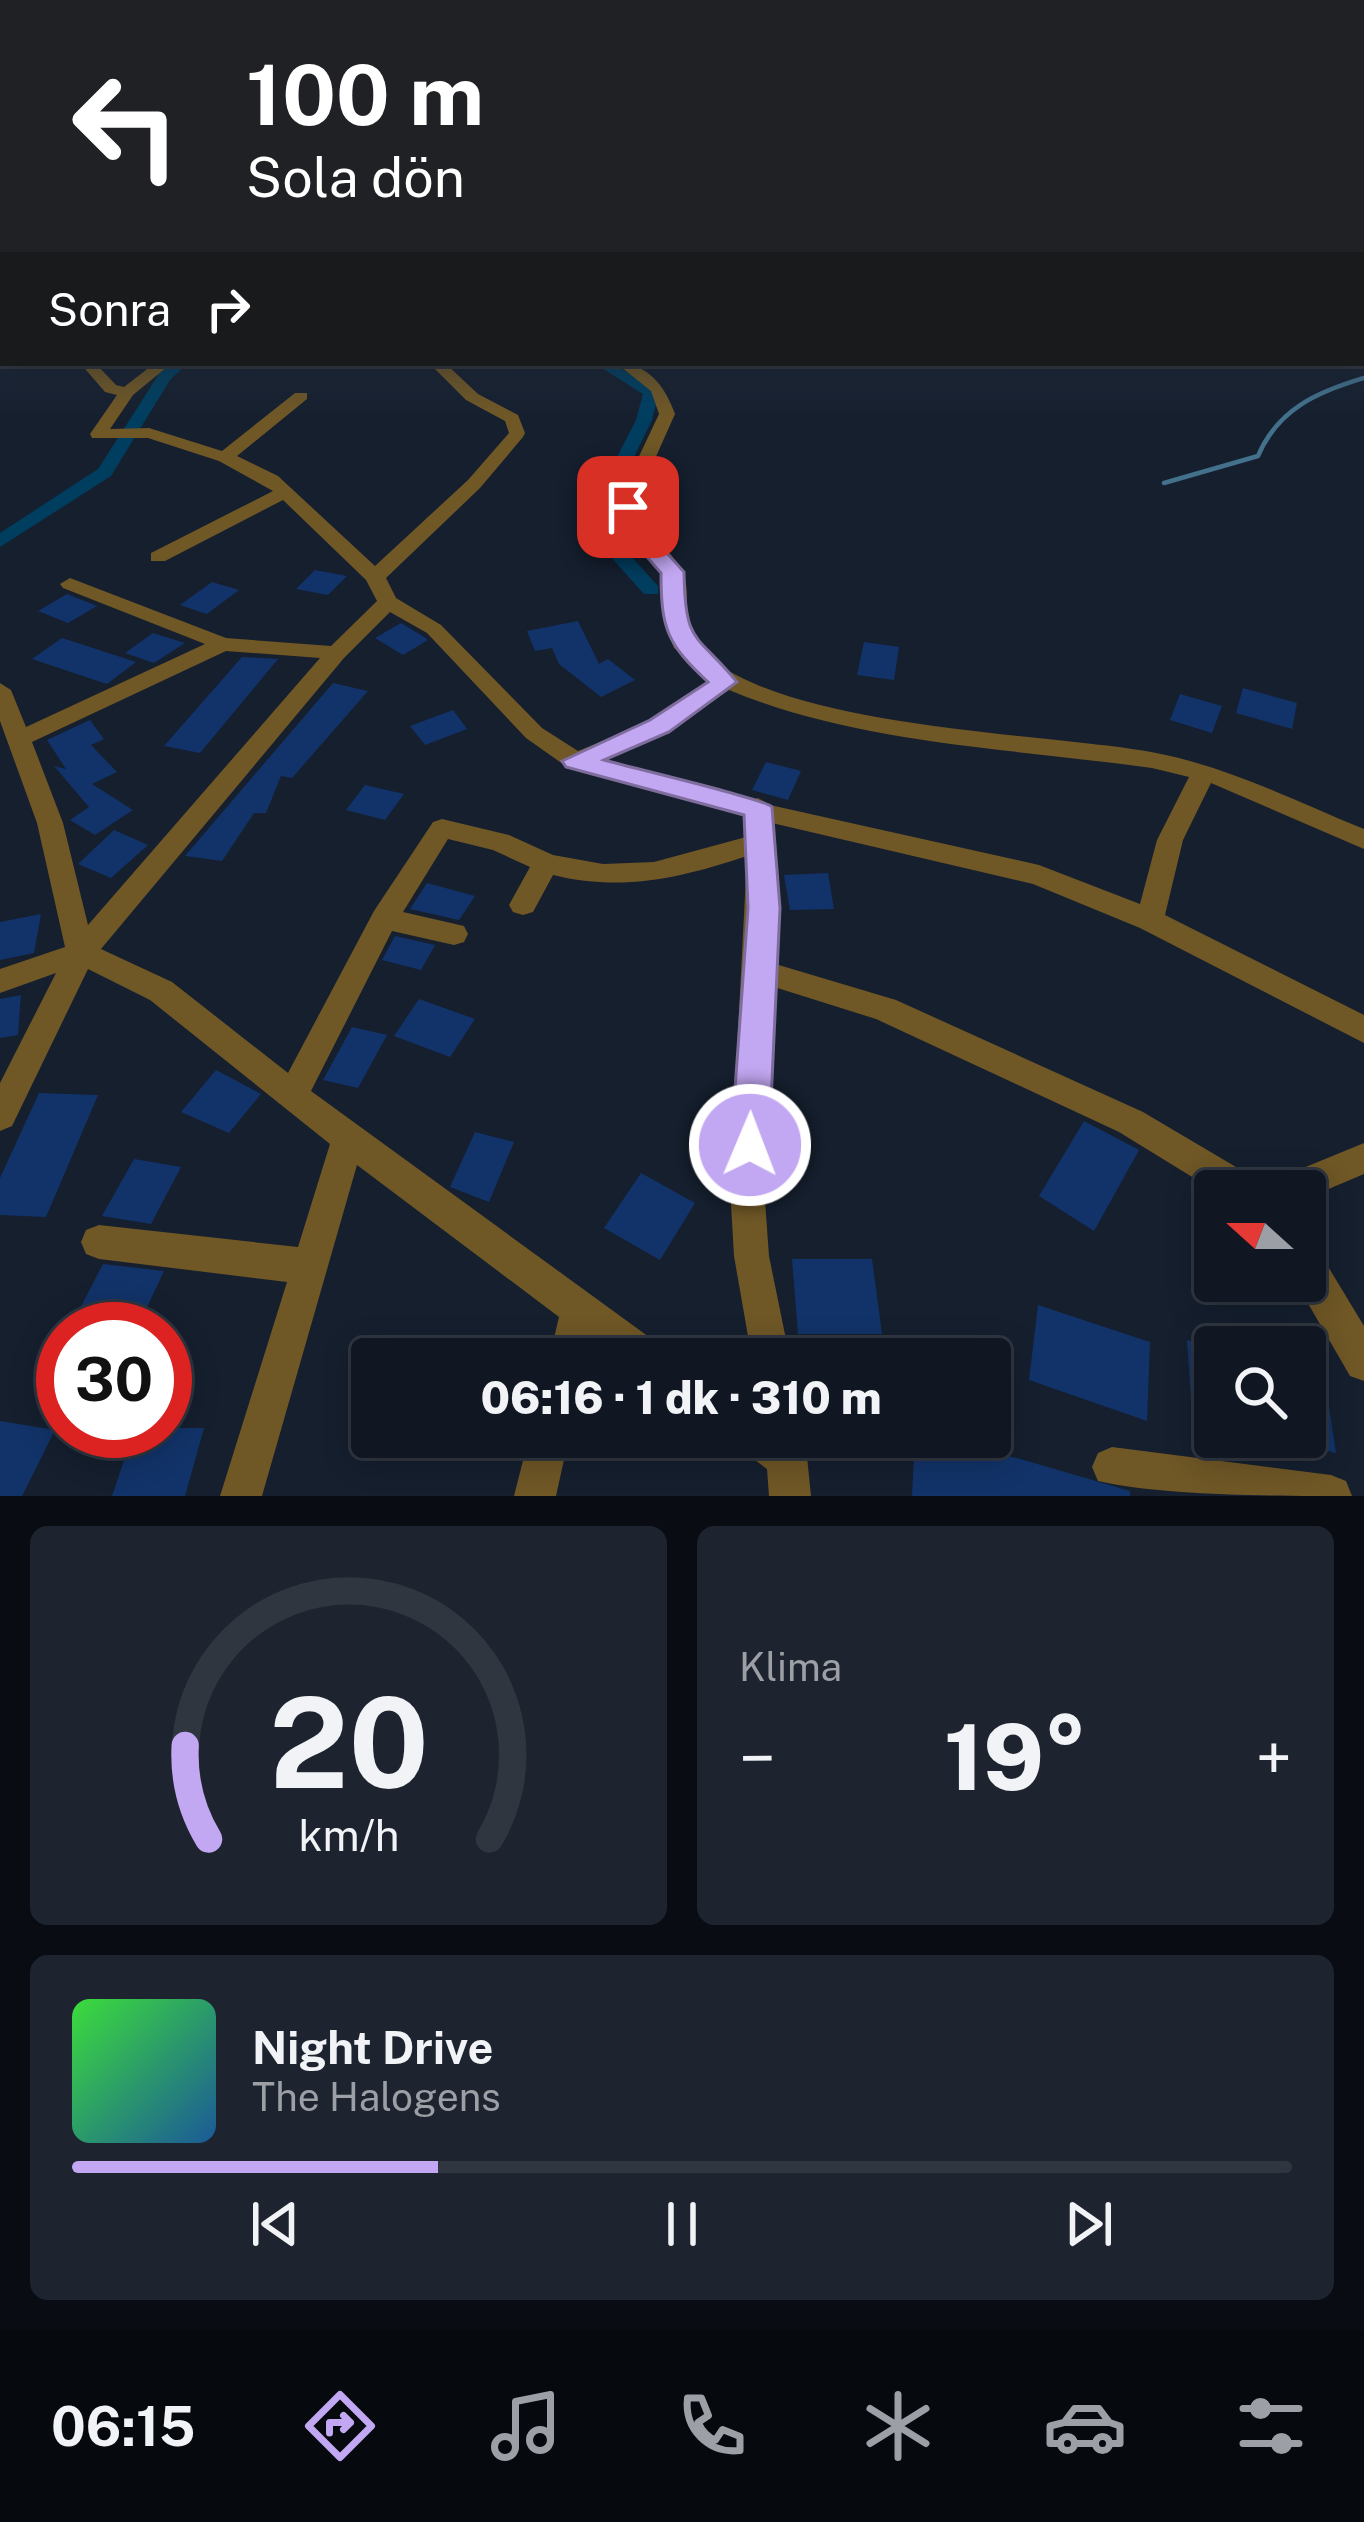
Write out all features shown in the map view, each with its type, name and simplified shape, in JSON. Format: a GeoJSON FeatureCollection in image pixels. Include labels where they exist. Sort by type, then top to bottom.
{"type":"FeatureCollection","features":[{"type":"Feature","properties":{"kind":"street"},"geometry":{"type":"LineString","coordinates":[[90,366],[111,389],[127,392]]}},
{"type":"Feature","properties":{"kind":"street"},"geometry":{"type":"LineString","coordinates":[[160,366],[127,392],[98,434],[149,433],[225,457],[285,492],[375,577],[388,602],[434,629],[534,733],[576,761],[708,800],[758,807],[1039,875],[1150,920],[1364,1030]]}},
{"type":"Feature","properties":{"kind":"street"},"geometry":{"type":"LineString","coordinates":[[375,577],[474,484],[517,433],[512,418],[472,397],[439,366]]}},
{"type":"Feature","properties":{"kind":"street"},"geometry":{"type":"LineString","coordinates":[[626,366],[658,388],[667,414],[633,488],[629,520],[673,572],[673,617],[686,649],[724,682],[806,710],[1117,753],[1204,772],[1364,840]]}},
{"type":"Feature","properties":{"kind":"street"},"geometry":{"type":"LineString","coordinates":[[225,457],[301,396]]}},
{"type":"Feature","properties":{"kind":"street"},"geometry":{"type":"LineString","coordinates":[[158,557],[285,492]]}},
{"type":"Feature","properties":{"kind":"street"},"geometry":{"type":"LineString","coordinates":[[70,584],[223,644],[336,653]]}},
{"type":"Feature","properties":{"kind":"street"},"geometry":{"type":"LineString","coordinates":[[0,1117],[81,953],[336,653],[388,602]]}},
{"type":"Feature","properties":{"kind":"street"},"geometry":{"type":"LineString","coordinates":[[21,738],[223,644]]}},
{"type":"Feature","properties":{"kind":"street"},"geometry":{"type":"LineString","coordinates":[[576,761],[660,726],[724,682]]}},
{"type":"Feature","properties":{"kind":"street"},"geometry":{"type":"LineString","coordinates":[[0,690],[50,823],[81,953]]}},
{"type":"Feature","properties":{"kind":"street"},"geometry":{"type":"LineString","coordinates":[[1150,920],[1170,840],[1204,772]]}},
{"type":"Feature","properties":{"kind":"street"},"geometry":{"type":"LineString","coordinates":[[758,807],[764,908],[757,970],[750,1240],[767,1338]]}},
{"type":"Feature","properties":{"kind":"street"},"geometry":{"type":"LineString","coordinates":[[294,1093],[385,919],[442,828],[500,842],[546,863],[619,879],[682,868],[761,842]]}},
{"type":"Feature","properties":{"kind":"street"},"geometry":{"type":"LineString","coordinates":[[523,905],[546,863]]}},
{"type":"Feature","properties":{"kind":"street"},"geometry":{"type":"LineString","coordinates":[[385,919],[454,934]]}},
{"type":"Feature","properties":{"kind":"street"},"geometry":{"type":"LineString","coordinates":[[0,981],[81,953],[161,992],[348,1139],[616,1338]]}},
{"type":"Feature","properties":{"kind":"street"},"geometry":{"type":"LineString","coordinates":[[757,970],[884,1009],[1131,1122],[1211,1170]]}},
{"type":"Feature","properties":{"kind":"street"},"geometry":{"type":"LineString","coordinates":[[241,1496],[348,1139]]}},
{"type":"Feature","properties":{"kind":"street"},"geometry":{"type":"LineString","coordinates":[[1326,1174],[1364,1158]]}},
{"type":"Feature","properties":{"kind":"street"},"geometry":{"type":"LineString","coordinates":[[99,1242],[312,1267]]}},
{"type":"Feature","properties":{"kind":"street"},"geometry":{"type":"LineString","coordinates":[[1326,1298],[1364,1362]]}},
{"type":"Feature","properties":{"kind":"street"},"geometry":{"type":"LineString","coordinates":[[573,1338],[579,1312]]}},
{"type":"Feature","properties":{"kind":"street"},"geometry":{"type":"LineString","coordinates":[[535,1496],[544,1458]]}},
{"type":"Feature","properties":{"kind":"street"},"geometry":{"type":"LineString","coordinates":[[1112,1467],[1331,1496]]}},
{"type":"Feature","properties":{"kind":"building"},"geometry":{"type":"Polygon","coordinates":[[[315,570],[347,576],[328,595],[296,589],[315,570]]]}},
{"type":"Feature","properties":{"kind":"building"},"geometry":{"type":"Polygon","coordinates":[[[212,582],[239,590],[207,614],[180,605],[212,582]]]}},
{"type":"Feature","properties":{"kind":"building"},"geometry":{"type":"Polygon","coordinates":[[[67,594],[97,606],[68,623],[38,611],[67,594]]]}},
{"type":"Feature","properties":{"kind":"building"},"geometry":{"type":"Polygon","coordinates":[[[578,621],[599,664],[608,659],[635,680],[601,697],[559,664],[552,648],[535,651],[527,631],[578,621]]]}},
{"type":"Feature","properties":{"kind":"building"},"geometry":{"type":"Polygon","coordinates":[[[401,623],[428,640],[403,655],[375,638],[401,623]]]}},
{"type":"Feature","properties":{"kind":"building"},"geometry":{"type":"Polygon","coordinates":[[[153,633],[185,643],[154,663],[125,653],[153,633]]]}},
{"type":"Feature","properties":{"kind":"building"},"geometry":{"type":"Polygon","coordinates":[[[62,638],[136,662],[107,684],[32,659],[62,638]]]}},
{"type":"Feature","properties":{"kind":"building"},"geometry":{"type":"Polygon","coordinates":[[[864,642],[899,647],[894,680],[857,675],[864,642]]]}},
{"type":"Feature","properties":{"kind":"building"},"geometry":{"type":"Polygon","coordinates":[[[242,657],[278,659],[200,753],[164,746],[242,657]]]}},
{"type":"Feature","properties":{"kind":"building"},"geometry":{"type":"Polygon","coordinates":[[[333,683],[368,691],[292,778],[281,776],[266,813],[254,813],[222,861],[185,856],[333,683]]]}},
{"type":"Feature","properties":{"kind":"building"},"geometry":{"type":"Polygon","coordinates":[[[1243,688],[1297,703],[1292,729],[1236,713],[1243,688]]]}},
{"type":"Feature","properties":{"kind":"building"},"geometry":{"type":"Polygon","coordinates":[[[1180,694],[1222,706],[1212,733],[1170,720],[1180,694]]]}},
{"type":"Feature","properties":{"kind":"building"},"geometry":{"type":"Polygon","coordinates":[[[453,710],[467,729],[425,745],[410,726],[453,710]]]}},
{"type":"Feature","properties":{"kind":"building"},"geometry":{"type":"Polygon","coordinates":[[[90,720],[104,739],[91,745],[117,772],[92,784],[133,810],[95,835],[70,820],[89,807],[54,766],[66,769],[47,740],[90,720]]]}},
{"type":"Feature","properties":{"kind":"building"},"geometry":{"type":"Polygon","coordinates":[[[766,762],[801,771],[788,800],[752,790],[766,762]]]}},
{"type":"Feature","properties":{"kind":"building"},"geometry":{"type":"Polygon","coordinates":[[[365,785],[404,794],[385,820],[346,810],[365,785]]]}},
{"type":"Feature","properties":{"kind":"building"},"geometry":{"type":"Polygon","coordinates":[[[114,830],[148,845],[111,878],[78,864],[114,830]]]}},
{"type":"Feature","properties":{"kind":"building"},"geometry":{"type":"Polygon","coordinates":[[[828,873],[834,909],[790,910],[784,875],[828,873]]]}},
{"type":"Feature","properties":{"kind":"building"},"geometry":{"type":"Polygon","coordinates":[[[427,883],[475,896],[459,920],[410,909],[427,883]]]}},
{"type":"Feature","properties":{"kind":"building"},"geometry":{"type":"Polygon","coordinates":[[[41,914],[34,953],[0,960],[0,922],[41,914]]]}},
{"type":"Feature","properties":{"kind":"building"},"geometry":{"type":"Polygon","coordinates":[[[395,936],[435,945],[421,970],[382,960],[395,936]]]}},
{"type":"Feature","properties":{"kind":"building"},"geometry":{"type":"Polygon","coordinates":[[[21,995],[18,1035],[0,1038],[0,999],[21,995]]]}},
{"type":"Feature","properties":{"kind":"building"},"geometry":{"type":"Polygon","coordinates":[[[419,999],[475,1019],[450,1057],[394,1036],[419,999]]]}},
{"type":"Feature","properties":{"kind":"building"},"geometry":{"type":"Polygon","coordinates":[[[352,1027],[387,1035],[358,1088],[323,1080],[352,1027]]]}},
{"type":"Feature","properties":{"kind":"building"},"geometry":{"type":"Polygon","coordinates":[[[216,1070],[261,1094],[229,1133],[181,1112],[216,1070]]]}},
{"type":"Feature","properties":{"kind":"building"},"geometry":{"type":"Polygon","coordinates":[[[39,1093],[98,1095],[46,1217],[0,1215],[0,1178],[39,1093]]]}},
{"type":"Feature","properties":{"kind":"building"},"geometry":{"type":"Polygon","coordinates":[[[1084,1121],[1139,1150],[1094,1231],[1039,1196],[1084,1121]]]}},
{"type":"Feature","properties":{"kind":"building"},"geometry":{"type":"Polygon","coordinates":[[[475,1132],[514,1142],[489,1202],[450,1187],[475,1132]]]}},
{"type":"Feature","properties":{"kind":"building"},"geometry":{"type":"Polygon","coordinates":[[[134,1159],[181,1167],[151,1224],[102,1216],[134,1159]]]}},
{"type":"Feature","properties":{"kind":"building"},"geometry":{"type":"Polygon","coordinates":[[[641,1173],[695,1203],[660,1260],[604,1228],[641,1173]]]}},
{"type":"Feature","properties":{"kind":"building"},"geometry":{"type":"Polygon","coordinates":[[[792,1259],[872,1259],[882,1334],[798,1334],[792,1259]]]}},
{"type":"Feature","properties":{"kind":"building"},"geometry":{"type":"Polygon","coordinates":[[[103,1264],[164,1271],[149,1302],[83,1302],[103,1264]]]}},
{"type":"Feature","properties":{"kind":"building"},"geometry":{"type":"Polygon","coordinates":[[[1038,1305],[1150,1342],[1147,1421],[1029,1380],[1038,1305]]]}},
{"type":"Feature","properties":{"kind":"building"},"geometry":{"type":"Polygon","coordinates":[[[1187,1340],[1194,1342],[1192,1417],[1187,1340]]]}},
{"type":"Feature","properties":{"kind":"building"},"geometry":{"type":"Polygon","coordinates":[[[1326,1386],[1336,1453],[1326,1450],[1326,1386]]]}},
{"type":"Feature","properties":{"kind":"building"},"geometry":{"type":"Polygon","coordinates":[[[0,1421],[36,1427],[36,1458],[41,1458],[22,1496],[0,1496],[0,1421]]]}},
{"type":"Feature","properties":{"kind":"building"},"geometry":{"type":"Polygon","coordinates":[[[192,1428],[204,1428],[185,1496],[112,1496],[125,1458],[192,1458],[192,1428]]]}},
{"type":"Feature","properties":{"kind":"building"},"geometry":{"type":"Polygon","coordinates":[[[1011,1457],[1130,1491],[1130,1496],[912,1496],[914,1458],[1011,1457]]]}},
{"type":"Feature","properties":{"kind":"waterway"},"geometry":{"type":"LineString","coordinates":[[0,541],[105,472],[164,377],[177,366]]}},
{"type":"Feature","properties":{"kind":"waterway"},"geometry":{"type":"LineString","coordinates":[[606,366],[651,392],[644,420],[610,488],[601,535],[651,590]]}},
{"type":"Feature","properties":{"kind":"waterway"},"geometry":{"type":"LineString","coordinates":[[1164,483],[1258,456],[1288,414],[1330,389],[1364,378]]}},
{"type":"Feature","properties":{"kind":"route"},"geometry":{"type":"LineString","coordinates":[[628,507],[638,534],[673,572],[673,617],[686,649],[724,682],[660,726],[576,761],[708,800],[758,807],[764,908],[750,1145]]}}]}
